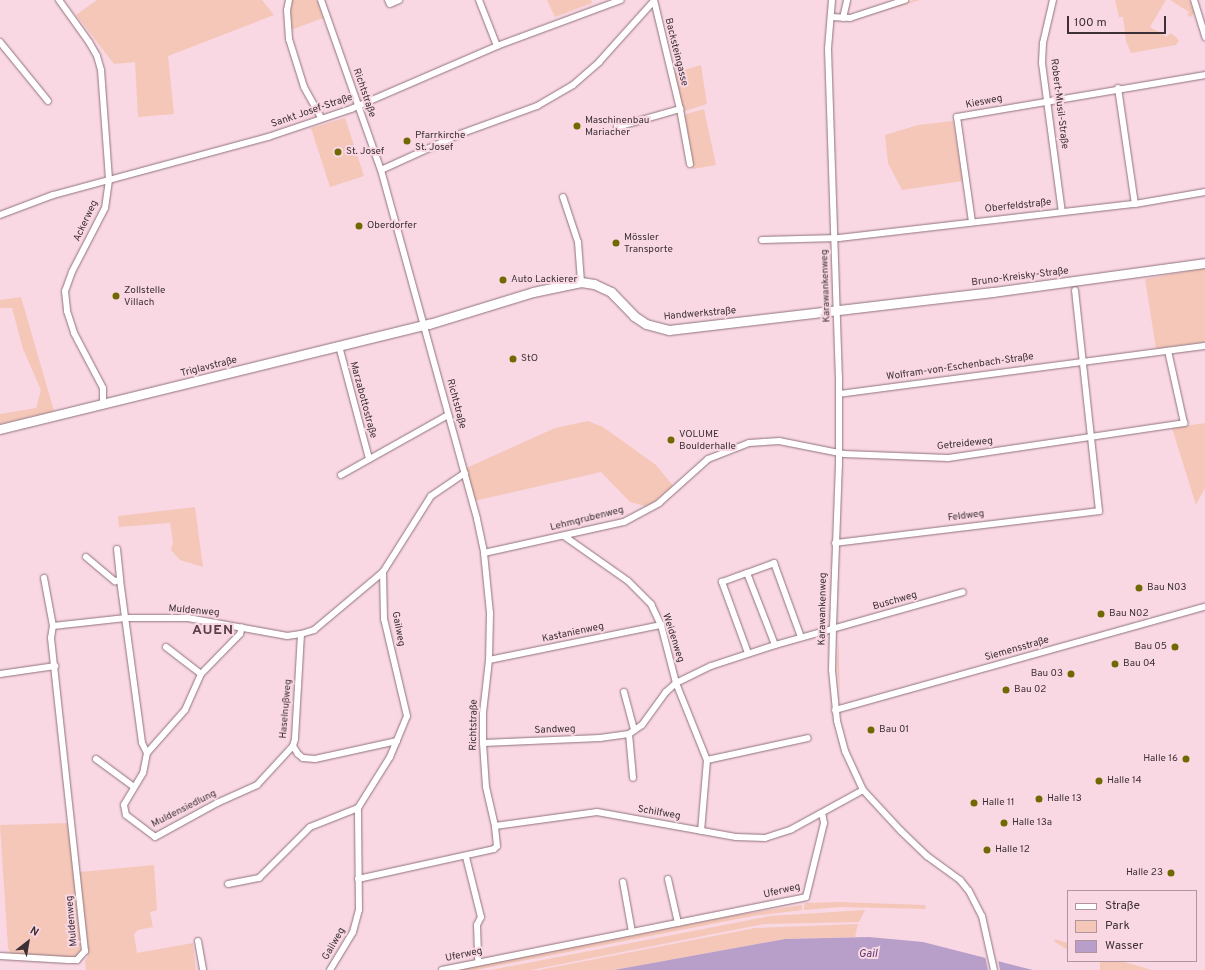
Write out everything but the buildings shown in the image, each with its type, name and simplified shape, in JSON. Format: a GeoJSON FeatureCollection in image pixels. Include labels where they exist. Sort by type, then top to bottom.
{"type":"FeatureCollection","features":[{"type":"Feature","properties":{"kind":"street","name":"Ackerweg"},"geometry":{"type":"LineString","coordinates":[[59,0],[97,56],[101,70],[109,180],[105,208],[72,272],[65,291],[67,311],[74,333],[103,388],[103,404]]}},
{"type":"Feature","properties":{"kind":"street"},"geometry":{"type":"LineString","coordinates":[[289,0],[287,10],[289,40],[304,87],[321,118]]}},
{"type":"Feature","properties":{"kind":"street","name":"Richtstraße"},"geometry":{"type":"LineString","coordinates":[[321,0],[381,170],[465,473],[484,553],[490,613],[489,660],[483,712],[483,743],[486,787],[495,826]]}},
{"type":"Feature","properties":{"kind":"street"},"geometry":{"type":"LineString","coordinates":[[388,0],[390,4],[399,0]]}},
{"type":"Feature","properties":{"kind":"street"},"geometry":{"type":"LineString","coordinates":[[479,0],[497,46]]}},
{"type":"Feature","properties":{"kind":"street","name":"Sankt Josef-Straße"},"geometry":{"type":"LineString","coordinates":[[0,215],[53,195],[268,137],[358,106],[497,46],[621,0]]}},
{"type":"Feature","properties":{"kind":"street"},"geometry":{"type":"LineString","coordinates":[[381,170],[460,134],[537,106],[573,85],[599,62],[654,0]]}},
{"type":"Feature","properties":{"kind":"street","name":"Backsteingasse"},"geometry":{"type":"LineString","coordinates":[[654,0],[680,109],[690,164]]}},
{"type":"Feature","properties":{"kind":"street","name":"Karawankenweg"},"geometry":{"type":"LineString","coordinates":[[832,0],[828,49],[839,394],[832,630],[835,710],[845,751],[863,790],[922,852],[960,880],[979,908],[994,970]]}},
{"type":"Feature","properties":{"kind":"street"},"geometry":{"type":"LineString","coordinates":[[843,18],[847,0]]}},
{"type":"Feature","properties":{"kind":"street"},"geometry":{"type":"LineString","coordinates":[[831,17],[843,18],[905,0]]}},
{"type":"Feature","properties":{"kind":"street","name":"Robert-Musil-Straße"},"geometry":{"type":"LineString","coordinates":[[1053,0],[1043,43],[1042,63],[1049,99],[1062,212]]}},
{"type":"Feature","properties":{"kind":"street"},"geometry":{"type":"LineString","coordinates":[[1194,0],[1205,37]]}},
{"type":"Feature","properties":{"kind":"street"},"geometry":{"type":"LineString","coordinates":[[0,42],[48,101]]}},
{"type":"Feature","properties":{"kind":"street","name":"Kiesweg"},"geometry":{"type":"LineString","coordinates":[[972,222],[957,117],[1049,99],[1205,75]]}},
{"type":"Feature","properties":{"kind":"street"},"geometry":{"type":"LineString","coordinates":[[1118,88],[1135,204]]}},
{"type":"Feature","properties":{"kind":"street"},"geometry":{"type":"LineString","coordinates":[[617,127],[680,109]]}},
{"type":"Feature","properties":{"kind":"street","name":"Oberfeldstraße"},"geometry":{"type":"LineString","coordinates":[[834,239],[1135,204],[1205,192]]}},
{"type":"Feature","properties":{"kind":"street"},"geometry":{"type":"LineString","coordinates":[[563,197],[578,242],[581,282]]}},
{"type":"Feature","properties":{"kind":"street","name":"Karawankenweg"},"geometry":{"type":"LineString","coordinates":[[762,240],[834,239]]}},
{"type":"Feature","properties":{"kind":"street","name":"Bruno-Kreisky-Straße"},"geometry":{"type":"LineString","coordinates":[[837,309],[1016,289],[1205,263]]}},
{"type":"Feature","properties":{"kind":"street","name":"Handwerkstraße"},"geometry":{"type":"LineString","coordinates":[[424,325],[533,292],[581,282],[594,284],[611,292],[634,316],[646,324],[669,330],[837,309]]}},
{"type":"Feature","properties":{"kind":"street"},"geometry":{"type":"LineString","coordinates":[[1076,290],[1093,438]]}},
{"type":"Feature","properties":{"kind":"street","name":"Triglavstraße"},"geometry":{"type":"LineString","coordinates":[[0,429],[424,325]]}},
{"type":"Feature","properties":{"kind":"street","name":"Marzabottostraße"},"geometry":{"type":"LineString","coordinates":[[339,346],[369,459]]}},
{"type":"Feature","properties":{"kind":"street","name":"Wolfram-von-Eschenbach-Straße"},"geometry":{"type":"LineString","coordinates":[[839,394],[1205,346]]}},
{"type":"Feature","properties":{"kind":"street","name":"Getreideweg"},"geometry":{"type":"LineString","coordinates":[[838,453],[948,458],[1093,438],[1184,423],[1168,351]]}},
{"type":"Feature","properties":{"kind":"street","name":"Marzabottostraße"},"geometry":{"type":"LineString","coordinates":[[341,475],[448,415]]}},
{"type":"Feature","properties":{"kind":"street","name":"Feldweg"},"geometry":{"type":"LineString","coordinates":[[835,543],[1099,510],[1093,438]]}},
{"type":"Feature","properties":{"kind":"street","name":"Lehmgrubenweg"},"geometry":{"type":"LineString","coordinates":[[484,553],[624,522],[659,503],[708,459],[749,443],[779,441],[838,453]]}},
{"type":"Feature","properties":{"kind":"street"},"geometry":{"type":"LineString","coordinates":[[383,572],[431,496],[465,473]]}},
{"type":"Feature","properties":{"kind":"street","name":"Weidenweg"},"geometry":{"type":"LineString","coordinates":[[564,536],[628,581],[651,604],[661,626],[676,683],[707,760],[701,831]]}},
{"type":"Feature","properties":{"kind":"street"},"geometry":{"type":"LineString","coordinates":[[117,549],[142,742],[147,753]]}},
{"type":"Feature","properties":{"kind":"street"},"geometry":{"type":"LineString","coordinates":[[86,557],[115,581],[120,580]]}},
{"type":"Feature","properties":{"kind":"street"},"geometry":{"type":"LineString","coordinates":[[748,653],[722,582],[774,563],[802,637]]}},
{"type":"Feature","properties":{"kind":"street","name":"Muldenweg"},"geometry":{"type":"LineString","coordinates":[[53,626],[126,618],[188,618],[287,636],[301,634],[314,630],[383,572]]}},
{"type":"Feature","properties":{"kind":"street","name":"Gailweg"},"geometry":{"type":"LineString","coordinates":[[329,970],[353,932],[359,910],[358,808],[397,741],[407,716],[384,618],[383,572]]}},
{"type":"Feature","properties":{"kind":"street"},"geometry":{"type":"LineString","coordinates":[[747,573],[775,645]]}},
{"type":"Feature","properties":{"kind":"street","name":"Muldenweg"},"geometry":{"type":"LineString","coordinates":[[0,956],[68,960],[81,957],[85,946],[51,638],[53,626],[44,578]]}},
{"type":"Feature","properties":{"kind":"street","name":"Buschweg"},"geometry":{"type":"LineString","coordinates":[[832,630],[963,592]]}},
{"type":"Feature","properties":{"kind":"street","name":"Siemensstraße"},"geometry":{"type":"LineString","coordinates":[[835,710],[1205,607]]}},
{"type":"Feature","properties":{"kind":"street","name":"Kastanienweg"},"geometry":{"type":"LineString","coordinates":[[489,660],[661,626]]}},
{"type":"Feature","properties":{"kind":"street","name":"Muldensiedlung"},"geometry":{"type":"LineString","coordinates":[[242,627],[240,634],[201,674],[185,710],[147,753],[142,773],[124,810],[155,837],[210,806],[257,786],[292,746]]}},
{"type":"Feature","properties":{"kind":"street"},"geometry":{"type":"LineString","coordinates":[[631,732],[642,724],[666,692],[676,683],[712,666],[748,653],[832,630]]}},
{"type":"Feature","properties":{"kind":"street","name":"Haselnußweg"},"geometry":{"type":"LineString","coordinates":[[301,634],[295,740],[292,746],[304,758],[315,759],[397,741]]}},
{"type":"Feature","properties":{"kind":"street"},"geometry":{"type":"LineString","coordinates":[[166,647],[201,674]]}},
{"type":"Feature","properties":{"kind":"street"},"geometry":{"type":"LineString","coordinates":[[0,674],[55,666]]}},
{"type":"Feature","properties":{"kind":"street"},"geometry":{"type":"LineString","coordinates":[[624,692],[631,732],[633,778]]}},
{"type":"Feature","properties":{"kind":"street","name":"Sandweg"},"geometry":{"type":"LineString","coordinates":[[483,743],[600,738],[631,732]]}},
{"type":"Feature","properties":{"kind":"street"},"geometry":{"type":"LineString","coordinates":[[707,760],[808,738]]}},
{"type":"Feature","properties":{"kind":"street"},"geometry":{"type":"LineString","coordinates":[[96,759],[134,787]]}},
{"type":"Feature","properties":{"kind":"street","name":"Schilfweg"},"geometry":{"type":"LineString","coordinates":[[495,826],[597,812],[701,831],[765,838],[792,829],[863,790]]}},
{"type":"Feature","properties":{"kind":"street"},"geometry":{"type":"LineString","coordinates":[[228,884],[259,878],[310,827],[358,808]]}},
{"type":"Feature","properties":{"kind":"street","name":"Uferweg"},"geometry":{"type":"LineString","coordinates":[[442,970],[806,897],[824,823],[822,813]]}},
{"type":"Feature","properties":{"kind":"street"},"geometry":{"type":"LineString","coordinates":[[358,879],[466,857],[497,846],[495,826]]}},
{"type":"Feature","properties":{"kind":"street"},"geometry":{"type":"LineString","coordinates":[[466,857],[481,917],[477,925],[478,962]]}},
{"type":"Feature","properties":{"kind":"street"},"geometry":{"type":"LineString","coordinates":[[668,879],[678,923]]}},
{"type":"Feature","properties":{"kind":"street"},"geometry":{"type":"LineString","coordinates":[[623,882],[632,932]]}},
{"type":"Feature","properties":{"kind":"street"},"geometry":{"type":"LineString","coordinates":[[198,941],[203,970]]}},
{"type":"Feature","properties":{"kind":"green space"},"geometry":{"type":"Polygon","coordinates":[[[97,0],[262,0],[274,15],[168,56],[174,114],[138,117],[135,62],[114,64],[76,15],[97,0]]]}},
{"type":"Feature","properties":{"kind":"green space"},"geometry":{"type":"Polygon","coordinates":[[[290,0],[317,0],[323,18],[291,30],[290,0]]]}},
{"type":"Feature","properties":{"kind":"green space"},"geometry":{"type":"Polygon","coordinates":[[[547,0],[591,0],[592,3],[555,17],[547,0]]]}},
{"type":"Feature","properties":{"kind":"green space"},"geometry":{"type":"Polygon","coordinates":[[[914,0],[920,0],[851,21],[841,21],[914,0]]]}},
{"type":"Feature","properties":{"kind":"green space"},"geometry":{"type":"Polygon","coordinates":[[[1115,0],[1166,0],[1150,27],[1167,37],[1170,33],[1179,41],[1176,45],[1131,53],[1126,41],[1123,17],[1119,17],[1115,0]]]}},
{"type":"Feature","properties":{"kind":"green space"},"geometry":{"type":"Polygon","coordinates":[[[1170,0],[1189,0],[1194,13],[1191,17],[1187,15],[1189,12],[1170,0]]]}},
{"type":"Feature","properties":{"kind":"green space"},"geometry":{"type":"Polygon","coordinates":[[[701,65],[707,104],[682,112],[674,73],[701,65]]]}},
{"type":"Feature","properties":{"kind":"green space"},"geometry":{"type":"Polygon","coordinates":[[[704,109],[716,165],[693,169],[683,115],[704,109]]]}},
{"type":"Feature","properties":{"kind":"green space","name":"St. Josef"},"geometry":{"type":"Polygon","coordinates":[[[345,118],[364,176],[330,187],[311,128],[345,118]]]}},
{"type":"Feature","properties":{"kind":"green space"},"geometry":{"type":"Polygon","coordinates":[[[953,121],[963,181],[902,190],[888,163],[885,135],[918,125],[953,121]]]}},
{"type":"Feature","properties":{"kind":"green space"},"geometry":{"type":"Polygon","coordinates":[[[1205,268],[1205,342],[1156,349],[1145,279],[1205,268]]]}},
{"type":"Feature","properties":{"kind":"green space"},"geometry":{"type":"Polygon","coordinates":[[[21,297],[54,411],[0,424],[0,414],[36,408],[41,390],[23,349],[12,308],[0,308],[0,300],[21,297]]]}},
{"type":"Feature","properties":{"kind":"green space"},"geometry":{"type":"Polygon","coordinates":[[[588,421],[603,427],[656,465],[673,486],[648,507],[630,502],[601,472],[474,501],[464,469],[555,428],[588,421]]]}},
{"type":"Feature","properties":{"kind":"green space"},"geometry":{"type":"Polygon","coordinates":[[[1205,423],[1205,488],[1196,505],[1172,428],[1205,423]]]}},
{"type":"Feature","properties":{"kind":"green space"},"geometry":{"type":"Polygon","coordinates":[[[195,507],[203,567],[180,560],[171,550],[173,542],[170,523],[119,527],[118,516],[195,507]]]}},
{"type":"Feature","properties":{"kind":"green space"},"geometry":{"type":"Polygon","coordinates":[[[839,639],[839,664],[840,694],[837,665],[839,639]]]}},
{"type":"Feature","properties":{"kind":"green space"},"geometry":{"type":"Polygon","coordinates":[[[70,823],[81,952],[76,957],[12,955],[8,948],[0,825],[70,823]]]}},
{"type":"Feature","properties":{"kind":"green space"},"geometry":{"type":"Polygon","coordinates":[[[154,865],[157,910],[150,912],[153,927],[138,930],[134,934],[137,953],[193,943],[196,970],[86,970],[85,961],[88,956],[80,872],[154,865]]]}},
{"type":"Feature","properties":{"kind":"green space"},"geometry":{"type":"Polygon","coordinates":[[[838,902],[925,905],[926,909],[841,907],[804,910],[805,903],[838,902]]]}},
{"type":"Feature","properties":{"kind":"green space"},"geometry":{"type":"Polygon","coordinates":[[[802,905],[802,910],[753,916],[476,970],[452,970],[736,915],[802,905]]]}},
{"type":"Feature","properties":{"kind":"green space"},"geometry":{"type":"Polygon","coordinates":[[[865,910],[859,922],[764,924],[531,970],[491,970],[770,916],[865,910]]]}},
{"type":"Feature","properties":{"kind":"green space"},"geometry":{"type":"Polygon","coordinates":[[[858,924],[855,937],[785,939],[614,970],[539,970],[755,928],[858,924]]]}},
{"type":"Feature","properties":{"kind":"green space"},"geometry":{"type":"Polygon","coordinates":[[[1054,939],[1067,943],[1067,949],[1055,942],[1054,939]]]}},
{"type":"Feature","properties":{"kind":"green space"},"geometry":{"type":"Polygon","coordinates":[[[1100,962],[1124,962],[1152,970],[1100,970],[1100,962]]]}},
{"type":"Feature","properties":{"kind":"water","name":"Gail"},"geometry":{"type":"Polygon","coordinates":[[[869,937],[923,942],[1033,970],[614,970],[785,939],[869,937]]]}},
{"type":"Feature","properties":{"kind":"pier"},"geometry":{"type":"Polygon","coordinates":[[[985,956],[998,960],[1000,970],[988,970],[985,956]]]}},
{"type":"Feature","properties":{"kind":"place","name":"Maschinenbau Mariacher"},"geometry":{"type":"Point","coordinates":[577,126]}},
{"type":"Feature","properties":{"kind":"place","name":"Pfarrkirche St. Josef"},"geometry":{"type":"Point","coordinates":[407,141]}},
{"type":"Feature","properties":{"kind":"place","name":"St. Josef"},"geometry":{"type":"Point","coordinates":[338,152]}},
{"type":"Feature","properties":{"kind":"place","name":"Oberdorfer"},"geometry":{"type":"Point","coordinates":[359,226]}},
{"type":"Feature","properties":{"kind":"place","name":"Mössler Transporte"},"geometry":{"type":"Point","coordinates":[616,243]}},
{"type":"Feature","properties":{"kind":"place","name":"Auto Lackierer"},"geometry":{"type":"Point","coordinates":[503,280]}},
{"type":"Feature","properties":{"kind":"place","name":"Zollstelle Villach"},"geometry":{"type":"Point","coordinates":[116,296]}},
{"type":"Feature","properties":{"kind":"place","name":"StO"},"geometry":{"type":"Point","coordinates":[513,359]}},
{"type":"Feature","properties":{"kind":"place","name":"VOLUME Boulderhalle"},"geometry":{"type":"Point","coordinates":[671,440]}},
{"type":"Feature","properties":{"kind":"place","name":"Bau N03"},"geometry":{"type":"Point","coordinates":[1139,588]}},
{"type":"Feature","properties":{"kind":"place","name":"Bau N02"},"geometry":{"type":"Point","coordinates":[1101,614]}},
{"type":"Feature","properties":{"kind":"place","name":"Bau 05"},"geometry":{"type":"Point","coordinates":[1175,647]}},
{"type":"Feature","properties":{"kind":"place","name":"Bau 04"},"geometry":{"type":"Point","coordinates":[1115,664]}},
{"type":"Feature","properties":{"kind":"place","name":"Bau 03"},"geometry":{"type":"Point","coordinates":[1071,674]}},
{"type":"Feature","properties":{"kind":"place","name":"Bau 02"},"geometry":{"type":"Point","coordinates":[1006,690]}},
{"type":"Feature","properties":{"kind":"place","name":"Bau 01"},"geometry":{"type":"Point","coordinates":[871,730]}},
{"type":"Feature","properties":{"kind":"place","name":"Halle 16"},"geometry":{"type":"Point","coordinates":[1186,759]}},
{"type":"Feature","properties":{"kind":"place","name":"Halle 14"},"geometry":{"type":"Point","coordinates":[1099,781]}},
{"type":"Feature","properties":{"kind":"place","name":"Halle 13"},"geometry":{"type":"Point","coordinates":[1039,799]}},
{"type":"Feature","properties":{"kind":"place","name":"Halle 11"},"geometry":{"type":"Point","coordinates":[974,803]}},
{"type":"Feature","properties":{"kind":"place","name":"Halle 13a"},"geometry":{"type":"Point","coordinates":[1004,823]}},
{"type":"Feature","properties":{"kind":"place","name":"Halle 12"},"geometry":{"type":"Point","coordinates":[987,850]}},
{"type":"Feature","properties":{"kind":"place","name":"Halle 23"},"geometry":{"type":"Point","coordinates":[1171,873]}},
{"type":"Feature","properties":{"kind":"district","name":"AUEN"},"geometry":{"type":"Point","coordinates":[213,631]}}]}
